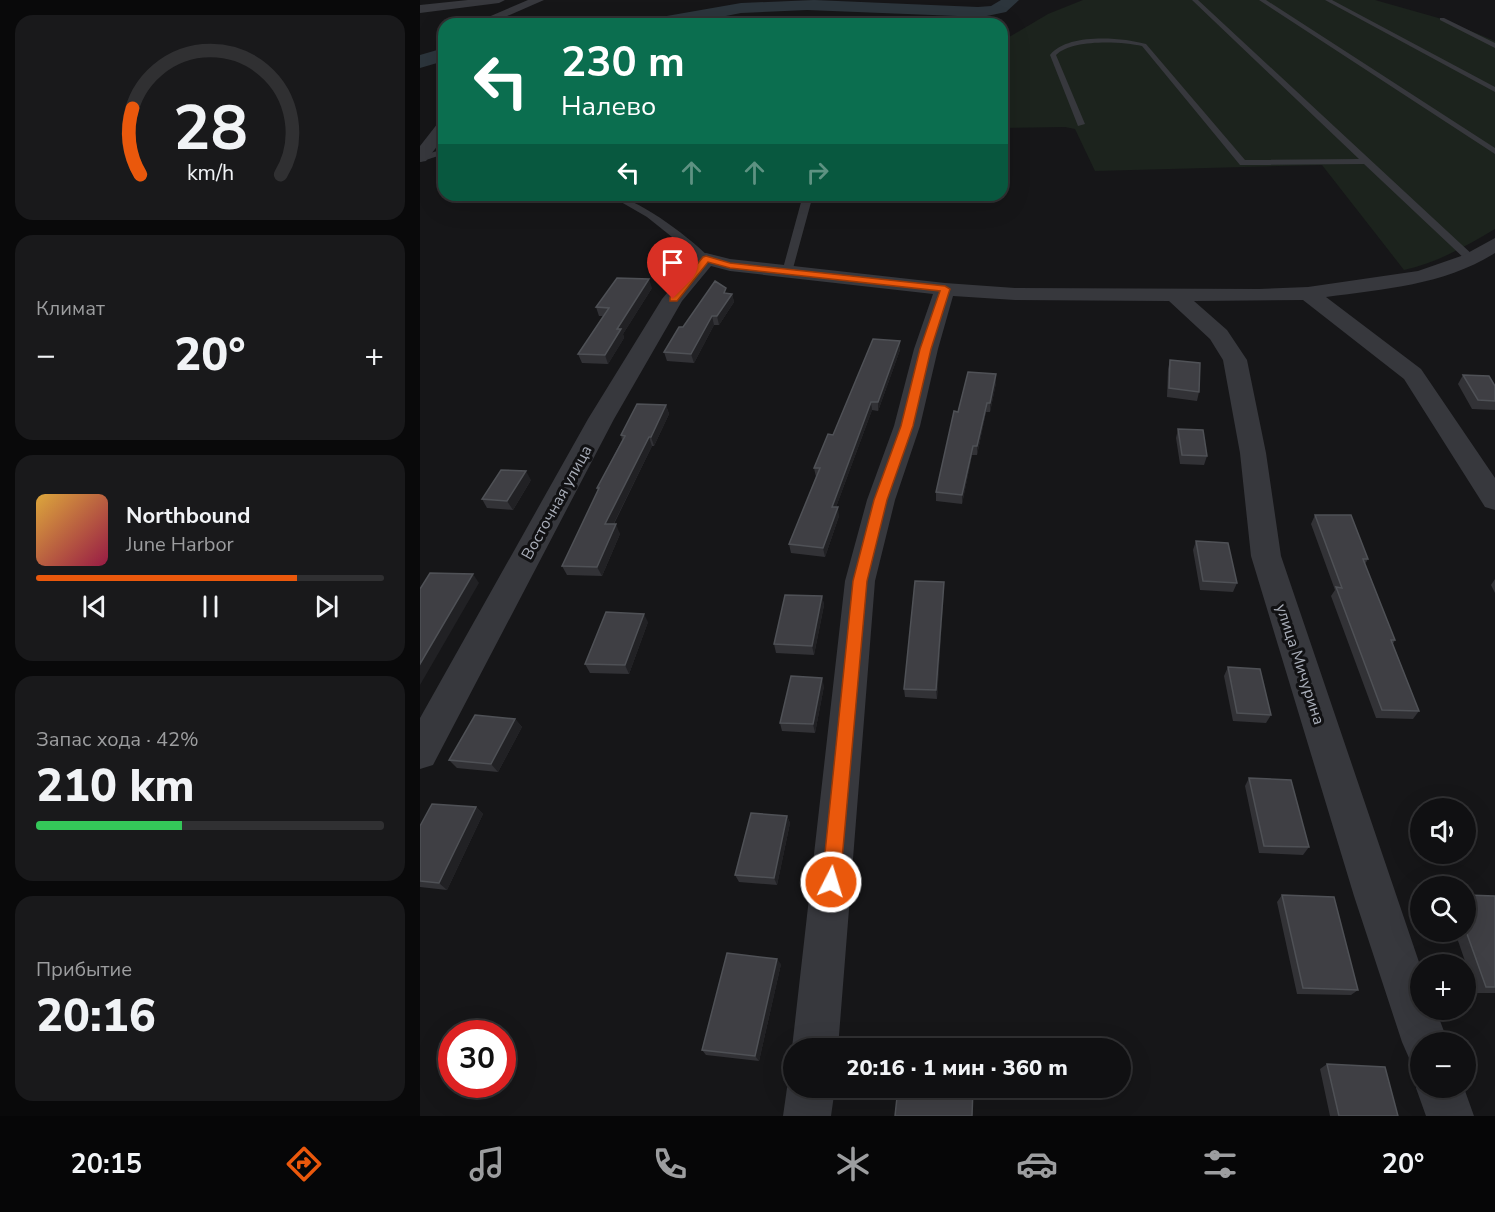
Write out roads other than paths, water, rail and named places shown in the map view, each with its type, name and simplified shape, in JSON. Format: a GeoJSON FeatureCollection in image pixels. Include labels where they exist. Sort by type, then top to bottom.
{"type":"FeatureCollection","features":[{"type":"Feature","properties":{"kind":"street"},"geometry":{"type":"LineString","coordinates":[[420,9],[499,0]]}},
{"type":"Feature","properties":{"kind":"street"},"geometry":{"type":"LineString","coordinates":[[493,18],[538,0]]}},
{"type":"Feature","properties":{"kind":"street"},"geometry":{"type":"LineString","coordinates":[[420,158],[438,134]]}},
{"type":"Feature","properties":{"kind":"street"},"geometry":{"type":"LineString","coordinates":[[706,259],[730,265],[945,289],[1016,294],[1177,297],[1308,293],[1422,277],[1471,259],[1494,247]]}},
{"type":"Feature","properties":{"kind":"street","name":"Восточная улица"},"geometry":{"type":"LineString","coordinates":[[420,753],[623,381],[673,299],[706,259]]}},
{"type":"Feature","properties":{"kind":"street"},"geometry":{"type":"LineString","coordinates":[[816,1038],[860,581],[881,500],[907,426],[926,349],[945,289]]}},
{"type":"Feature","properties":{"kind":"street"},"geometry":{"type":"LineString","coordinates":[[1308,293],[1413,374],[1495,500]]}},
{"type":"Feature","properties":{"kind":"street","name":"улица Мичурина"},"geometry":{"type":"LineString","coordinates":[[1177,297],[1219,335],[1235,360],[1253,453],[1266,556],[1375,896],[1422,1032]]}},
{"type":"Feature","properties":{"kind":"street"},"geometry":{"type":"LineString","coordinates":[[807,1116],[809,1098]]}},
{"type":"Feature","properties":{"kind":"street"},"geometry":{"type":"LineString","coordinates":[[1444,1098],[1450,1116]]}},
{"type":"Feature","properties":{"kind":"lane"},"geometry":{"type":"LineString","coordinates":[[1195,0],[1471,259]]}},
{"type":"Feature","properties":{"kind":"lane"},"geometry":{"type":"LineString","coordinates":[[1262,0],[1495,152]]}},
{"type":"Feature","properties":{"kind":"lane"},"geometry":{"type":"LineString","coordinates":[[1328,0],[1495,90]]}},
{"type":"Feature","properties":{"kind":"lane"},"geometry":{"type":"LineString","coordinates":[[1442,19],[1495,46]]}},
{"type":"Feature","properties":{"kind":"lane"},"geometry":{"type":"LineString","coordinates":[[1081,124],[1053,55],[1060,48],[1090,42],[1132,40],[1144,45],[1243,163],[1367,161]]}},
{"type":"Feature","properties":{"kind":"lane"},"geometry":{"type":"LineString","coordinates":[[420,158],[438,153]]}},
{"type":"Feature","properties":{"kind":"lane"},"geometry":{"type":"LineString","coordinates":[[625,201],[650,215],[706,259]]}},
{"type":"Feature","properties":{"kind":"lane"},"geometry":{"type":"LineString","coordinates":[[787,272],[806,201]]}},
{"type":"Feature","properties":{"kind":"waterway"},"geometry":{"type":"LineString","coordinates":[[688,18],[741,8],[807,5],[982,12],[1000,8],[1010,0]]}},
{"type":"Feature","properties":{"kind":"waterway"},"geometry":{"type":"LineString","coordinates":[[420,62],[438,56]]}}]}
